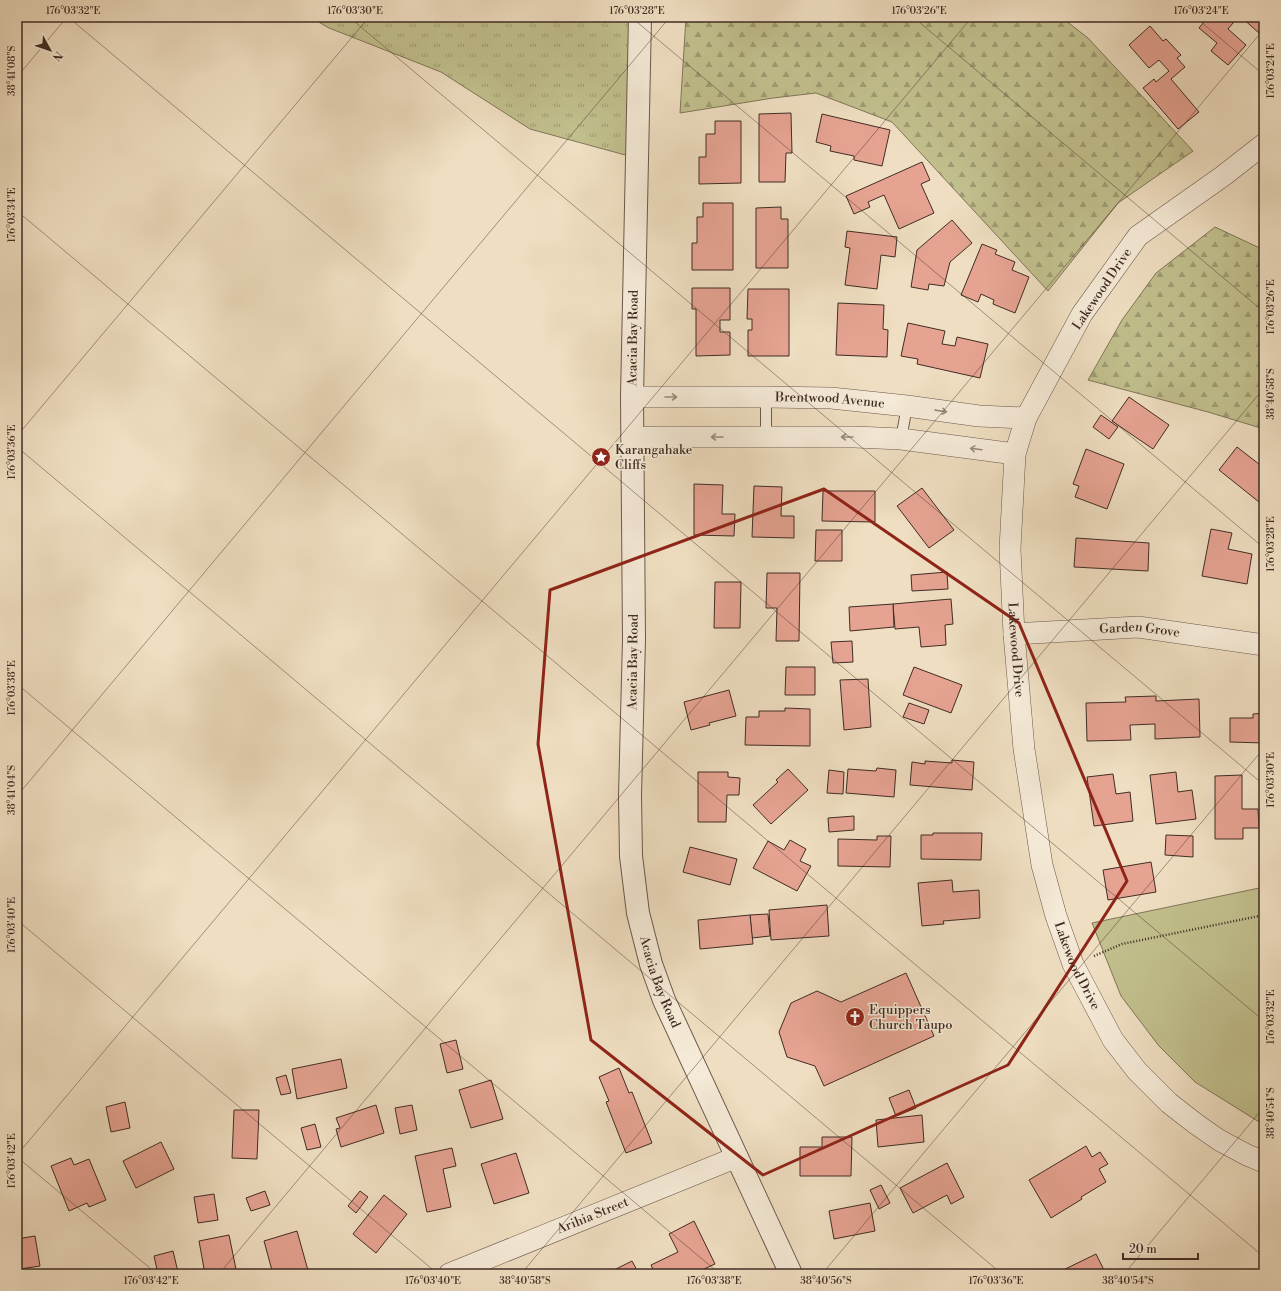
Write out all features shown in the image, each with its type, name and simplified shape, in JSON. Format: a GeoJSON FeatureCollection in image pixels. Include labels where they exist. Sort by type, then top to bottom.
{"type":"FeatureCollection","features":[{"type":"Feature","properties":{"kind":"street","name":"Acacia Bay Road"},"geometry":{"type":"LineString","coordinates":[[640,17],[632,397],[634,639],[630,796],[631,856],[638,913],[651,964],[664,1000],[791,1274]]}},
{"type":"Feature","properties":{"kind":"street","name":"Lakewood Drive"},"geometry":{"type":"LineString","coordinates":[[1264,144],[1223,176],[1138,236],[1082,314],[1026,418],[1015,454],[1010,548],[1014,634],[1024,749],[1042,865],[1056,916],[1073,964],[1113,1040],[1137,1071],[1169,1103],[1196,1124],[1219,1140],[1246,1155],[1264,1162]]}},
{"type":"Feature","properties":{"kind":"street","name":"Brentwood Avenue"},"geometry":{"type":"LineString","coordinates":[[632,397],[831,398],[907,406],[979,416],[1026,418]]}},
{"type":"Feature","properties":{"kind":"street"},"geometry":{"type":"LineString","coordinates":[[632,438],[766,436],[855,437],[901,439],[1015,454]]}},
{"type":"Feature","properties":{"kind":"street","name":"Garden Grove"},"geometry":{"type":"LineString","coordinates":[[1014,634],[1138,626],[1264,645]]}},
{"type":"Feature","properties":{"kind":"street","name":"Arihia Street"},"geometry":{"type":"LineString","coordinates":[[449,1274],[737,1157]]}},
{"type":"Feature","properties":{"kind":"lane"},"geometry":{"type":"LineString","coordinates":[[766,397],[766,436]]}},
{"type":"Feature","properties":{"kind":"lane"},"geometry":{"type":"LineString","coordinates":[[901,439],[907,406]]}},
{"type":"Feature","properties":{"kind":"path"},"geometry":{"type":"LineString","coordinates":[[1073,964],[1122,944],[1264,915]]}},
{"type":"Feature","properties":{"kind":"highlighted area"},"geometry":{"type":"Polygon","coordinates":[[[824,489],[1019,623],[1127,881],[1008,1065],[763,1175],[591,1040],[538,744],[550,590],[824,489]]]}},
{"type":"Feature","properties":{"kind":"green space"},"geometry":{"type":"Polygon","coordinates":[[[310,17],[643,17],[640,159],[530,129],[441,72],[329,28],[310,17]]]}},
{"type":"Feature","properties":{"kind":"green space"},"geometry":{"type":"Polygon","coordinates":[[[686,17],[1061,17],[1088,38],[1193,151],[1118,203],[1048,291],[892,122],[816,93],[773,98],[680,113],[686,17]]]}},
{"type":"Feature","properties":{"kind":"green space"},"geometry":{"type":"Polygon","coordinates":[[[1215,227],[1264,250],[1264,429],[1208,412],[1088,380],[1122,320],[1156,273],[1215,227]]]}},
{"type":"Feature","properties":{"kind":"green space"},"geometry":{"type":"Polygon","coordinates":[[[1264,887],[1264,1125],[1195,1082],[1159,1046],[1121,996],[1092,923],[1264,887]]]}},
{"type":"Feature","properties":{"kind":"building"},"geometry":{"type":"Polygon","coordinates":[[[1208,17],[1238,17],[1228,29],[1246,45],[1228,65],[1211,51],[1217,43],[1199,28],[1208,17]]]}},
{"type":"Feature","properties":{"kind":"building"},"geometry":{"type":"Polygon","coordinates":[[[1241,17],[1264,17],[1264,27],[1259,33],[1241,17]]]}},
{"type":"Feature","properties":{"kind":"building"},"geometry":{"type":"Polygon","coordinates":[[[1150,26],[1163,41],[1166,39],[1181,55],[1177,58],[1185,67],[1171,79],[1199,112],[1178,129],[1143,88],[1154,79],[1156,82],[1169,71],[1159,60],[1149,68],[1129,45],[1150,26]]]}},
{"type":"Feature","properties":{"kind":"building"},"geometry":{"type":"Polygon","coordinates":[[[791,113],[792,153],[786,153],[785,182],[759,182],[759,114],[791,113]]]}},
{"type":"Feature","properties":{"kind":"building"},"geometry":{"type":"Polygon","coordinates":[[[822,114],[890,130],[882,166],[854,160],[854,156],[830,151],[831,146],[816,142],[822,114]]]}},
{"type":"Feature","properties":{"kind":"building"},"geometry":{"type":"Polygon","coordinates":[[[715,121],[741,121],[741,183],[699,184],[699,157],[706,157],[706,134],[715,134],[715,121]]]}},
{"type":"Feature","properties":{"kind":"building"},"geometry":{"type":"Polygon","coordinates":[[[922,162],[930,180],[921,184],[934,213],[899,229],[884,195],[868,202],[870,207],[854,214],[846,196],[922,162]]]}},
{"type":"Feature","properties":{"kind":"building"},"geometry":{"type":"Polygon","coordinates":[[[703,203],[733,203],[733,270],[692,270],[692,243],[697,243],[697,217],[703,217],[703,203]]]}},
{"type":"Feature","properties":{"kind":"building"},"geometry":{"type":"Polygon","coordinates":[[[781,207],[781,219],[788,219],[788,268],[756,268],[756,208],[781,207]]]}},
{"type":"Feature","properties":{"kind":"building"},"geometry":{"type":"Polygon","coordinates":[[[952,220],[972,243],[950,262],[944,286],[929,284],[928,290],[911,287],[917,250],[952,220]]]}},
{"type":"Feature","properties":{"kind":"building"},"geometry":{"type":"Polygon","coordinates":[[[847,231],[897,237],[895,257],[881,255],[877,289],[845,285],[850,248],[845,247],[847,231]]]}},
{"type":"Feature","properties":{"kind":"building"},"geometry":{"type":"Polygon","coordinates":[[[982,244],[997,250],[995,254],[1015,262],[1012,270],[1029,277],[1015,313],[993,304],[994,300],[981,294],[978,302],[961,295],[982,244]]]}},
{"type":"Feature","properties":{"kind":"building"},"geometry":{"type":"Polygon","coordinates":[[[692,288],[730,288],[730,320],[720,320],[720,332],[730,332],[730,355],[696,356],[696,309],[692,309],[692,288]]]}},
{"type":"Feature","properties":{"kind":"building"},"geometry":{"type":"Polygon","coordinates":[[[748,289],[789,289],[789,356],[748,356],[748,330],[752,330],[752,319],[747,319],[748,289]]]}},
{"type":"Feature","properties":{"kind":"building"},"geometry":{"type":"Polygon","coordinates":[[[838,303],[884,305],[883,329],[888,330],[887,357],[836,355],[838,303]]]}},
{"type":"Feature","properties":{"kind":"building"},"geometry":{"type":"Polygon","coordinates":[[[908,323],[945,331],[942,344],[955,346],[957,337],[988,344],[980,378],[917,364],[918,359],[901,356],[908,323]]]}},
{"type":"Feature","properties":{"kind":"building"},"geometry":{"type":"Polygon","coordinates":[[[1129,397],[1169,425],[1153,449],[1112,421],[1129,397]]]}},
{"type":"Feature","properties":{"kind":"building"},"geometry":{"type":"Polygon","coordinates":[[[1101,415],[1118,427],[1109,439],[1093,427],[1101,415]]]}},
{"type":"Feature","properties":{"kind":"building"},"geometry":{"type":"Polygon","coordinates":[[[1237,447],[1264,468],[1264,506],[1219,470],[1237,447]]]}},
{"type":"Feature","properties":{"kind":"building"},"geometry":{"type":"Polygon","coordinates":[[[1086,449],[1124,464],[1107,509],[1075,497],[1079,486],[1073,484],[1086,449]]]}},
{"type":"Feature","properties":{"kind":"building"},"geometry":{"type":"Polygon","coordinates":[[[694,484],[723,485],[722,514],[735,514],[734,536],[694,535],[694,484]]]}},
{"type":"Feature","properties":{"kind":"building"},"geometry":{"type":"Polygon","coordinates":[[[754,486],[782,487],[781,516],[794,516],[794,538],[752,537],[754,486]]]}},
{"type":"Feature","properties":{"kind":"building"},"geometry":{"type":"Polygon","coordinates":[[[922,488],[954,530],[929,548],[897,506],[922,488]]]}},
{"type":"Feature","properties":{"kind":"building"},"geometry":{"type":"Polygon","coordinates":[[[823,491],[875,491],[875,522],[822,521],[823,491]]]}},
{"type":"Feature","properties":{"kind":"building"},"geometry":{"type":"Polygon","coordinates":[[[1211,529],[1232,533],[1228,549],[1252,554],[1247,584],[1202,576],[1211,529]]]}},
{"type":"Feature","properties":{"kind":"building"},"geometry":{"type":"Polygon","coordinates":[[[816,530],[842,530],[842,561],[815,561],[816,530]]]}},
{"type":"Feature","properties":{"kind":"building"},"geometry":{"type":"Polygon","coordinates":[[[1076,538],[1149,543],[1148,571],[1074,567],[1076,538]]]}},
{"type":"Feature","properties":{"kind":"building"},"geometry":{"type":"Polygon","coordinates":[[[947,572],[948,589],[912,591],[911,575],[947,572]]]}},
{"type":"Feature","properties":{"kind":"building"},"geometry":{"type":"Polygon","coordinates":[[[767,573],[800,573],[799,641],[776,641],[777,608],[766,608],[767,573]]]}},
{"type":"Feature","properties":{"kind":"building"},"geometry":{"type":"Polygon","coordinates":[[[715,582],[741,582],[740,628],[714,628],[715,582]]]}},
{"type":"Feature","properties":{"kind":"building"},"geometry":{"type":"Polygon","coordinates":[[[951,599],[953,624],[945,625],[946,645],[921,647],[919,627],[895,629],[893,604],[951,599]]]}},
{"type":"Feature","properties":{"kind":"building"},"geometry":{"type":"Polygon","coordinates":[[[893,604],[894,627],[850,631],[849,607],[893,604]]]}},
{"type":"Feature","properties":{"kind":"building"},"geometry":{"type":"Polygon","coordinates":[[[852,641],[853,662],[833,663],[831,642],[852,641]]]}},
{"type":"Feature","properties":{"kind":"building"},"geometry":{"type":"Polygon","coordinates":[[[786,667],[815,667],[815,695],[785,695],[786,667]]]}},
{"type":"Feature","properties":{"kind":"building"},"geometry":{"type":"Polygon","coordinates":[[[914,667],[962,685],[951,713],[903,695],[914,667]]]}},
{"type":"Feature","properties":{"kind":"building"},"geometry":{"type":"Polygon","coordinates":[[[868,679],[871,727],[844,730],[840,680],[868,679]]]}},
{"type":"Feature","properties":{"kind":"building"},"geometry":{"type":"Polygon","coordinates":[[[729,690],[736,716],[709,723],[710,725],[691,730],[684,702],[729,690]]]}},
{"type":"Feature","properties":{"kind":"building"},"geometry":{"type":"Polygon","coordinates":[[[1156,696],[1156,701],[1199,699],[1200,737],[1155,739],[1155,724],[1130,725],[1131,740],[1087,741],[1086,703],[1126,702],[1125,697],[1156,696]]]}},
{"type":"Feature","properties":{"kind":"building"},"geometry":{"type":"Polygon","coordinates":[[[909,703],[929,710],[924,724],[903,717],[909,703]]]}},
{"type":"Feature","properties":{"kind":"building"},"geometry":{"type":"Polygon","coordinates":[[[785,708],[810,709],[810,746],[745,745],[746,717],[759,717],[759,711],[785,711],[785,708]]]}},
{"type":"Feature","properties":{"kind":"building"},"geometry":{"type":"Polygon","coordinates":[[[1264,713],[1264,743],[1230,742],[1230,718],[1253,718],[1253,714],[1264,713]]]}},
{"type":"Feature","properties":{"kind":"building"},"geometry":{"type":"Polygon","coordinates":[[[952,760],[974,762],[972,790],[910,785],[912,762],[925,764],[925,761],[952,763],[952,760]]]}},
{"type":"Feature","properties":{"kind":"building"},"geometry":{"type":"Polygon","coordinates":[[[877,768],[896,770],[894,797],[846,793],[848,769],[876,771],[877,768]]]}},
{"type":"Feature","properties":{"kind":"building"},"geometry":{"type":"Polygon","coordinates":[[[788,769],[808,790],[771,824],[753,805],[778,782],[776,780],[788,769]]]}},
{"type":"Feature","properties":{"kind":"building"},"geometry":{"type":"Polygon","coordinates":[[[829,770],[844,772],[843,794],[827,793],[829,770]]]}},
{"type":"Feature","properties":{"kind":"building"},"geometry":{"type":"Polygon","coordinates":[[[698,772],[728,772],[728,777],[740,778],[739,795],[727,795],[726,822],[698,822],[698,772]]]}},
{"type":"Feature","properties":{"kind":"building"},"geometry":{"type":"Polygon","coordinates":[[[1176,772],[1178,792],[1192,790],[1196,819],[1156,824],[1150,775],[1176,772]]]}},
{"type":"Feature","properties":{"kind":"building"},"geometry":{"type":"Polygon","coordinates":[[[1113,774],[1116,794],[1130,792],[1133,821],[1094,826],[1087,777],[1113,774]]]}},
{"type":"Feature","properties":{"kind":"building"},"geometry":{"type":"Polygon","coordinates":[[[1242,775],[1242,809],[1258,809],[1259,828],[1243,828],[1243,839],[1215,839],[1215,776],[1242,775]]]}},
{"type":"Feature","properties":{"kind":"building"},"geometry":{"type":"Polygon","coordinates":[[[854,816],[854,830],[829,832],[828,818],[854,816]]]}},
{"type":"Feature","properties":{"kind":"building"},"geometry":{"type":"Polygon","coordinates":[[[933,833],[982,833],[981,860],[921,859],[921,835],[933,835],[933,833]]]}},
{"type":"Feature","properties":{"kind":"building"},"geometry":{"type":"Polygon","coordinates":[[[1166,835],[1193,836],[1193,857],[1165,855],[1166,835]]]}},
{"type":"Feature","properties":{"kind":"building"},"geometry":{"type":"Polygon","coordinates":[[[877,836],[891,836],[890,867],[838,866],[838,839],[877,840],[877,836]]]}},
{"type":"Feature","properties":{"kind":"building"},"geometry":{"type":"Polygon","coordinates":[[[790,840],[806,849],[800,861],[811,866],[797,891],[753,868],[768,841],[784,850],[790,840]]]}},
{"type":"Feature","properties":{"kind":"building"},"geometry":{"type":"Polygon","coordinates":[[[690,847],[737,859],[730,885],[683,872],[690,847]]]}},
{"type":"Feature","properties":{"kind":"building"},"geometry":{"type":"Polygon","coordinates":[[[1151,862],[1156,892],[1108,900],[1103,870],[1151,862]]]}},
{"type":"Feature","properties":{"kind":"building"},"geometry":{"type":"Polygon","coordinates":[[[952,880],[953,892],[979,890],[980,918],[943,921],[944,924],[922,926],[918,883],[952,880]]]}},
{"type":"Feature","properties":{"kind":"building"},"geometry":{"type":"Polygon","coordinates":[[[827,905],[829,936],[771,940],[769,910],[827,905]]]}},
{"type":"Feature","properties":{"kind":"building"},"geometry":{"type":"Polygon","coordinates":[[[768,914],[770,936],[752,938],[750,915],[768,914]]]}},
{"type":"Feature","properties":{"kind":"building"},"geometry":{"type":"Polygon","coordinates":[[[750,915],[753,944],[700,949],[698,920],[750,915]]]}},
{"type":"Feature","properties":{"kind":"building","name":"Equippers Church Taupo"},"geometry":{"type":"Polygon","coordinates":[[[906,973],[934,1036],[824,1086],[815,1066],[787,1057],[779,1032],[791,1003],[817,991],[841,1002],[906,973]]]}},
{"type":"Feature","properties":{"kind":"building"},"geometry":{"type":"Polygon","coordinates":[[[456,1040],[463,1069],[447,1073],[440,1044],[456,1040]]]}},
{"type":"Feature","properties":{"kind":"building"},"geometry":{"type":"Polygon","coordinates":[[[341,1059],[347,1088],[297,1099],[292,1069],[341,1059]]]}},
{"type":"Feature","properties":{"kind":"building"},"geometry":{"type":"Polygon","coordinates":[[[619,1068],[629,1093],[632,1092],[652,1143],[626,1153],[606,1102],[609,1101],[599,1077],[619,1068]]]}},
{"type":"Feature","properties":{"kind":"building"},"geometry":{"type":"Polygon","coordinates":[[[286,1075],[291,1093],[281,1095],[276,1078],[286,1075]]]}},
{"type":"Feature","properties":{"kind":"building"},"geometry":{"type":"Polygon","coordinates":[[[491,1080],[503,1119],[471,1128],[459,1090],[491,1080]]]}},
{"type":"Feature","properties":{"kind":"building"},"geometry":{"type":"Polygon","coordinates":[[[909,1090],[916,1108],[896,1116],[889,1098],[909,1090]]]}},
{"type":"Feature","properties":{"kind":"building"},"geometry":{"type":"Polygon","coordinates":[[[125,1102],[130,1128],[111,1132],[106,1107],[125,1102]]]}},
{"type":"Feature","properties":{"kind":"building"},"geometry":{"type":"Polygon","coordinates":[[[376,1105],[384,1133],[341,1147],[336,1129],[340,1128],[336,1118],[376,1105]]]}},
{"type":"Feature","properties":{"kind":"building"},"geometry":{"type":"Polygon","coordinates":[[[412,1105],[417,1130],[400,1134],[395,1108],[412,1105]]]}},
{"type":"Feature","properties":{"kind":"building"},"geometry":{"type":"Polygon","coordinates":[[[234,1110],[259,1110],[257,1159],[232,1158],[234,1110]]]}},
{"type":"Feature","properties":{"kind":"building"},"geometry":{"type":"Polygon","coordinates":[[[922,1115],[924,1142],[878,1147],[876,1120],[922,1115]]]}},
{"type":"Feature","properties":{"kind":"building"},"geometry":{"type":"Polygon","coordinates":[[[315,1124],[321,1147],[307,1150],[301,1128],[315,1124]]]}},
{"type":"Feature","properties":{"kind":"building"},"geometry":{"type":"Polygon","coordinates":[[[822,1137],[852,1137],[851,1176],[800,1176],[800,1147],[822,1147],[822,1137]]]}},
{"type":"Feature","properties":{"kind":"building"},"geometry":{"type":"Polygon","coordinates":[[[161,1142],[174,1169],[136,1188],[123,1161],[161,1142]]]}},
{"type":"Feature","properties":{"kind":"building"},"geometry":{"type":"Polygon","coordinates":[[[1086,1146],[1092,1157],[1100,1152],[1108,1164],[1099,1169],[1106,1182],[1051,1218],[1029,1180],[1086,1146]]]}},
{"type":"Feature","properties":{"kind":"building"},"geometry":{"type":"Polygon","coordinates":[[[452,1148],[456,1166],[443,1169],[451,1207],[427,1212],[415,1156],[452,1148]]]}},
{"type":"Feature","properties":{"kind":"building"},"geometry":{"type":"Polygon","coordinates":[[[516,1153],[529,1193],[494,1204],[481,1164],[516,1153]]]}},
{"type":"Feature","properties":{"kind":"building"},"geometry":{"type":"Polygon","coordinates":[[[17,1154],[19,1155],[17,1211],[17,1154]]]}},
{"type":"Feature","properties":{"kind":"building"},"geometry":{"type":"Polygon","coordinates":[[[71,1158],[74,1165],[89,1159],[106,1200],[89,1207],[87,1203],[69,1211],[51,1166],[71,1158]]]}},
{"type":"Feature","properties":{"kind":"building"},"geometry":{"type":"Polygon","coordinates":[[[947,1163],[964,1197],[951,1204],[947,1195],[913,1213],[900,1188],[947,1163]]]}},
{"type":"Feature","properties":{"kind":"building"},"geometry":{"type":"Polygon","coordinates":[[[881,1185],[890,1203],[879,1209],[870,1190],[881,1185]]]}},
{"type":"Feature","properties":{"kind":"building"},"geometry":{"type":"Polygon","coordinates":[[[265,1191],[270,1205],[251,1211],[246,1198],[265,1191]]]}},
{"type":"Feature","properties":{"kind":"building"},"geometry":{"type":"Polygon","coordinates":[[[360,1191],[368,1197],[356,1213],[348,1206],[360,1191]]]}},
{"type":"Feature","properties":{"kind":"building"},"geometry":{"type":"Polygon","coordinates":[[[214,1194],[218,1220],[198,1223],[194,1197],[214,1194]]]}},
{"type":"Feature","properties":{"kind":"building"},"geometry":{"type":"Polygon","coordinates":[[[384,1195],[407,1214],[376,1253],[353,1234],[384,1195]]]}},
{"type":"Feature","properties":{"kind":"building"},"geometry":{"type":"Polygon","coordinates":[[[870,1203],[875,1231],[834,1239],[829,1211],[870,1203]]]}},
{"type":"Feature","properties":{"kind":"building"},"geometry":{"type":"Polygon","coordinates":[[[694,1221],[715,1264],[704,1269],[707,1274],[655,1274],[651,1265],[678,1252],[669,1234],[694,1221]]]}},
{"type":"Feature","properties":{"kind":"building"},"geometry":{"type":"Polygon","coordinates":[[[297,1231],[309,1274],[273,1274],[264,1241],[297,1231]]]}},
{"type":"Feature","properties":{"kind":"building"},"geometry":{"type":"Polygon","coordinates":[[[229,1235],[237,1274],[205,1274],[199,1241],[229,1235]]]}},
{"type":"Feature","properties":{"kind":"building"},"geometry":{"type":"Polygon","coordinates":[[[35,1236],[40,1266],[20,1269],[17,1255],[17,1239],[35,1236]]]}},
{"type":"Feature","properties":{"kind":"building"},"geometry":{"type":"Polygon","coordinates":[[[173,1251],[178,1272],[158,1274],[154,1256],[173,1251]]]}},
{"type":"Feature","properties":{"kind":"building"},"geometry":{"type":"Polygon","coordinates":[[[1096,1254],[1106,1274],[1055,1274],[1096,1254]]]}},
{"type":"Feature","properties":{"kind":"building"},"geometry":{"type":"Polygon","coordinates":[[[632,1261],[639,1274],[608,1273],[632,1261]]]}},
{"type":"Feature","properties":{"kind":"building"},"geometry":{"type":"Polygon","coordinates":[[[185,1270],[187,1274],[170,1274],[178,1272],[185,1270]]]}},
{"type":"Feature","properties":{"kind":"place","name":"Karangahake Cliffs"},"geometry":{"type":"Point","coordinates":[601,457]}},
{"type":"Feature","properties":{"kind":"place","name":"Equippers Church Taupo"},"geometry":{"type":"Point","coordinates":[855,1017]}}]}
